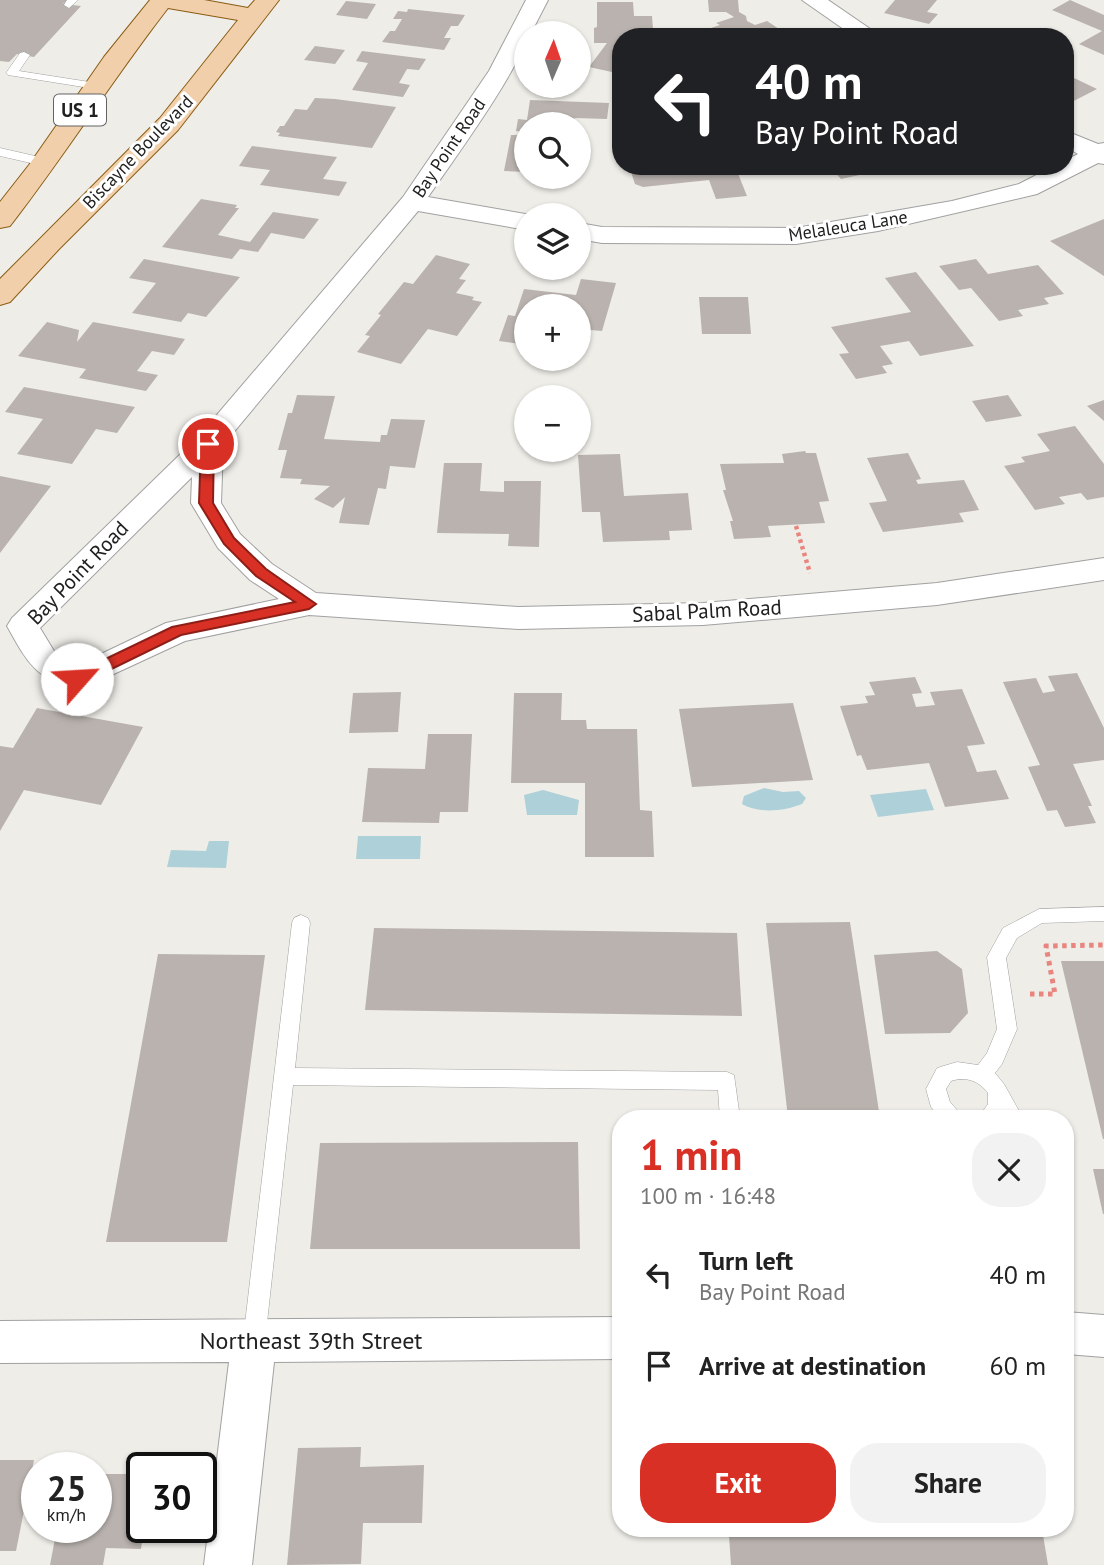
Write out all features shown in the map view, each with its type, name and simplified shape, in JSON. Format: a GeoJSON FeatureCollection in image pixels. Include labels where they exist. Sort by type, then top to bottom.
{"type":"FeatureCollection","features":[{"type":"Feature","properties":{"kind":"main road"},"geometry":{"type":"LineString","coordinates":[[162,0],[261,8]]}},
{"type":"Feature","properties":{"kind":"main road","name":"US 1"},"geometry":{"type":"LineString","coordinates":[[0,220],[96,86],[162,0]]}},
{"type":"Feature","properties":{"kind":"main road","name":"Biscayne Boulevard"},"geometry":{"type":"LineString","coordinates":[[0,296],[49,243],[169,124],[261,8]]}},
{"type":"Feature","properties":{"kind":"street","name":"Bay Point Road"},"geometry":{"type":"LineString","coordinates":[[309,604],[177,631],[77,679],[42,659],[23,626],[208,444],[412,202],[500,71],[537,0]]}},
{"type":"Feature","properties":{"kind":"street"},"geometry":{"type":"LineString","coordinates":[[813,0],[858,28]]}},
{"type":"Feature","properties":{"kind":"street"},"geometry":{"type":"LineString","coordinates":[[1074,142],[1102,154]]}},
{"type":"Feature","properties":{"kind":"street","name":"Melaleuca Lane"},"geometry":{"type":"LineString","coordinates":[[1074,167],[1102,154]]}},
{"type":"Feature","properties":{"kind":"street","name":"Melaleuca Lane"},"geometry":{"type":"LineString","coordinates":[[591,233],[796,236],[953,208],[1028,189],[1058,175]]}},
{"type":"Feature","properties":{"kind":"street"},"geometry":{"type":"LineString","coordinates":[[412,202],[514,220]]}},
{"type":"Feature","properties":{"kind":"street"},"geometry":{"type":"LineString","coordinates":[[208,444],[206,503],[229,541],[261,572],[309,604]]}},
{"type":"Feature","properties":{"kind":"street","name":"Sabal Palm Road"},"geometry":{"type":"LineString","coordinates":[[309,604],[518,618],[703,614],[937,594],[1104,569]]}},
{"type":"Feature","properties":{"kind":"street"},"geometry":{"type":"LineString","coordinates":[[1074,1334],[1104,1336]]}},
{"type":"Feature","properties":{"kind":"street","name":"Northeast 39th Street"},"geometry":{"type":"LineString","coordinates":[[0,1342],[612,1338]]}},
{"type":"Feature","properties":{"kind":"street"},"geometry":{"type":"LineString","coordinates":[[228,1565],[254,1341]]}},
{"type":"Feature","properties":{"kind":"lane"},"geometry":{"type":"LineString","coordinates":[[3,84],[24,55]]}},
{"type":"Feature","properties":{"kind":"lane"},"geometry":{"type":"LineString","coordinates":[[12,73],[96,86]]}},
{"type":"Feature","properties":{"kind":"lane"},"geometry":{"type":"LineString","coordinates":[[0,152],[44,162]]}},
{"type":"Feature","properties":{"kind":"lane"},"geometry":{"type":"LineString","coordinates":[[982,1074],[995,1058],[1007,1029],[996,957],[1010,933],[1039,916],[1104,914]]}},
{"type":"Feature","properties":{"kind":"lane"},"geometry":{"type":"LineString","coordinates":[[254,1341],[301,923]]}},
{"type":"Feature","properties":{"kind":"lane"},"geometry":{"type":"LineString","coordinates":[[937,1108],[938,1081],[944,1074],[962,1068],[982,1074],[996,1089],[998,1110]]}},
{"type":"Feature","properties":{"kind":"lane"},"geometry":{"type":"LineString","coordinates":[[282,1076],[727,1081],[729,1110]]}},
{"type":"Feature","properties":{"kind":"path"},"geometry":{"type":"LineString","coordinates":[[796,526],[819,604]]}},
{"type":"Feature","properties":{"kind":"path"},"geometry":{"type":"LineString","coordinates":[[1003,993],[1055,994],[1046,946],[1104,945]]}},
{"type":"Feature","properties":{"kind":"water"},"geometry":{"type":"Polygon","coordinates":[[[764,788],[783,792],[799,791],[806,798],[802,804],[780,810],[756,809],[742,804],[744,796],[764,788]]]}},
{"type":"Feature","properties":{"kind":"water"},"geometry":{"type":"Polygon","coordinates":[[[926,789],[934,810],[878,817],[870,795],[926,789]]]}},
{"type":"Feature","properties":{"kind":"water"},"geometry":{"type":"Polygon","coordinates":[[[543,790],[579,800],[577,815],[527,815],[524,795],[543,790]]]}},
{"type":"Feature","properties":{"kind":"water"},"geometry":{"type":"Polygon","coordinates":[[[358,836],[421,836],[420,859],[356,859],[358,836]]]}},
{"type":"Feature","properties":{"kind":"water"},"geometry":{"type":"Polygon","coordinates":[[[209,841],[229,841],[226,868],[167,867],[171,850],[206,851],[209,841]]]}},
{"type":"Feature","properties":{"kind":"building"},"geometry":{"type":"Polygon","coordinates":[[[0,0],[67,0],[63,4],[81,6],[34,57],[17,54],[9,62],[0,61],[0,0]]]}},
{"type":"Feature","properties":{"kind":"building"},"geometry":{"type":"Polygon","coordinates":[[[708,0],[738,0],[739,12],[746,16],[747,21],[755,25],[767,21],[778,28],[711,28],[720,25],[716,23],[734,17],[726,12],[709,12],[708,0]]]}},
{"type":"Feature","properties":{"kind":"building"},"geometry":{"type":"Polygon","coordinates":[[[895,0],[937,0],[927,12],[938,14],[929,24],[884,13],[895,0]]]}},
{"type":"Feature","properties":{"kind":"building"},"geometry":{"type":"Polygon","coordinates":[[[1070,0],[1104,15],[1104,55],[1079,44],[1102,31],[1052,10],[1070,0]]]}},
{"type":"Feature","properties":{"kind":"building"},"geometry":{"type":"Polygon","coordinates":[[[346,1],[376,4],[367,19],[336,15],[346,1]]]}},
{"type":"Feature","properties":{"kind":"building"},"geometry":{"type":"Polygon","coordinates":[[[597,2],[633,2],[634,16],[652,16],[653,28],[612,28],[612,72],[592,68],[592,63],[607,43],[594,43],[594,28],[597,27],[597,2]]]}},
{"type":"Feature","properties":{"kind":"building"},"geometry":{"type":"Polygon","coordinates":[[[408,9],[465,15],[458,26],[451,26],[444,38],[451,38],[444,50],[382,42],[390,31],[395,31],[402,19],[393,19],[398,11],[407,12],[408,9]]]}},
{"type":"Feature","properties":{"kind":"building"},"geometry":{"type":"Polygon","coordinates":[[[315,46],[345,50],[335,64],[304,60],[315,46]]]}},
{"type":"Feature","properties":{"kind":"building"},"geometry":{"type":"Polygon","coordinates":[[[362,51],[426,59],[419,70],[407,69],[399,83],[410,85],[403,97],[352,90],[368,63],[356,61],[362,51]]]}},
{"type":"Feature","properties":{"kind":"building"},"geometry":{"type":"Polygon","coordinates":[[[1074,78],[1097,89],[1074,101],[1074,78]]]}},
{"type":"Feature","properties":{"kind":"building"},"geometry":{"type":"Polygon","coordinates":[[[315,98],[396,107],[372,148],[278,136],[280,133],[276,132],[280,126],[284,126],[295,109],[307,110],[315,98]]]}},
{"type":"Feature","properties":{"kind":"building"},"geometry":{"type":"Polygon","coordinates":[[[530,100],[609,103],[607,119],[591,118],[591,112],[528,112],[530,100]]]}},
{"type":"Feature","properties":{"kind":"building"},"geometry":{"type":"Polygon","coordinates":[[[511,135],[514,135],[514,171],[504,171],[511,135]]]}},
{"type":"Feature","properties":{"kind":"building"},"geometry":{"type":"Polygon","coordinates":[[[252,146],[337,157],[323,179],[347,182],[339,196],[260,185],[270,170],[239,166],[252,146]]]}},
{"type":"Feature","properties":{"kind":"building"},"geometry":{"type":"Polygon","coordinates":[[[632,175],[739,175],[747,196],[716,199],[709,180],[643,187],[635,184],[632,175]]]}},
{"type":"Feature","properties":{"kind":"building"},"geometry":{"type":"Polygon","coordinates":[[[837,175],[859,175],[841,179],[837,175]]]}},
{"type":"Feature","properties":{"kind":"building"},"geometry":{"type":"Polygon","coordinates":[[[201,199],[237,205],[235,208],[239,208],[218,235],[250,242],[273,212],[319,219],[304,239],[271,233],[258,252],[240,249],[232,259],[162,247],[201,199]]]}},
{"type":"Feature","properties":{"kind":"building"},"geometry":{"type":"Polygon","coordinates":[[[1104,219],[1104,276],[1050,241],[1104,219]]]}},
{"type":"Feature","properties":{"kind":"building"},"geometry":{"type":"Polygon","coordinates":[[[436,255],[470,264],[459,279],[466,280],[456,293],[474,297],[472,300],[482,302],[457,336],[428,329],[401,364],[357,352],[370,336],[365,335],[381,315],[378,314],[404,282],[413,284],[436,255]]]}},
{"type":"Feature","properties":{"kind":"building"},"geometry":{"type":"Polygon","coordinates":[[[144,259],[240,277],[206,317],[188,313],[181,322],[132,313],[156,283],[129,278],[144,259]]]}},
{"type":"Feature","properties":{"kind":"building"},"geometry":{"type":"Polygon","coordinates":[[[976,259],[988,274],[1038,265],[1064,294],[1044,298],[1049,304],[1018,310],[1023,316],[999,321],[971,288],[959,290],[939,266],[976,259]]]}},
{"type":"Feature","properties":{"kind":"building"},"geometry":{"type":"Polygon","coordinates":[[[916,272],[974,346],[920,356],[909,341],[880,346],[893,364],[882,366],[887,373],[856,379],[839,354],[849,353],[831,327],[911,312],[885,278],[916,272]]]}},
{"type":"Feature","properties":{"kind":"building"},"geometry":{"type":"Polygon","coordinates":[[[581,280],[616,283],[602,331],[591,330],[591,294],[576,294],[581,280]]]}},
{"type":"Feature","properties":{"kind":"building"},"geometry":{"type":"Polygon","coordinates":[[[524,289],[567,294],[522,294],[524,289]]]}},
{"type":"Feature","properties":{"kind":"building"},"geometry":{"type":"Polygon","coordinates":[[[699,297],[748,297],[751,334],[702,334],[699,297]]]}},
{"type":"Feature","properties":{"kind":"building"},"geometry":{"type":"Polygon","coordinates":[[[508,315],[514,316],[514,343],[499,341],[508,315]]]}},
{"type":"Feature","properties":{"kind":"building"},"geometry":{"type":"Polygon","coordinates":[[[47,322],[79,330],[77,342],[93,322],[185,339],[174,355],[152,351],[137,371],[158,375],[146,391],[79,378],[86,369],[18,356],[47,322]]]}},
{"type":"Feature","properties":{"kind":"building"},"geometry":{"type":"Polygon","coordinates":[[[24,387],[135,407],[117,433],[96,429],[72,464],[17,454],[43,419],[5,412],[24,387]]]}},
{"type":"Feature","properties":{"kind":"building"},"geometry":{"type":"Polygon","coordinates":[[[297,395],[335,396],[324,439],[380,442],[381,435],[387,435],[391,419],[425,420],[415,468],[390,466],[386,489],[378,488],[369,525],[339,523],[345,497],[333,508],[314,499],[330,486],[300,484],[302,479],[280,478],[287,450],[278,450],[288,413],[292,413],[297,395]]]}},
{"type":"Feature","properties":{"kind":"building"},"geometry":{"type":"Polygon","coordinates":[[[1008,395],[1022,416],[986,422],[972,401],[1008,395]]]}},
{"type":"Feature","properties":{"kind":"building"},"geometry":{"type":"Polygon","coordinates":[[[1104,400],[1104,421],[1087,406],[1104,400]]]}},
{"type":"Feature","properties":{"kind":"building"},"geometry":{"type":"Polygon","coordinates":[[[1075,426],[1104,464],[1104,497],[1087,500],[1081,493],[1059,497],[1065,504],[1035,510],[1004,466],[1025,462],[1021,457],[1050,451],[1037,434],[1075,426]]]}},
{"type":"Feature","properties":{"kind":"building"},"geometry":{"type":"Polygon","coordinates":[[[805,451],[816,453],[829,501],[819,502],[825,523],[768,526],[771,537],[734,539],[730,521],[733,521],[723,490],[726,490],[720,464],[784,463],[782,454],[805,451]]]}},
{"type":"Feature","properties":{"kind":"building"},"geometry":{"type":"Polygon","coordinates":[[[908,453],[921,479],[916,480],[918,484],[964,480],[979,510],[959,513],[964,522],[883,532],[869,503],[887,501],[867,458],[908,453]]]}},
{"type":"Feature","properties":{"kind":"building"},"geometry":{"type":"Polygon","coordinates":[[[620,454],[624,496],[688,493],[692,530],[669,531],[670,540],[603,542],[600,512],[582,512],[578,462],[591,462],[591,455],[620,454]]]}},
{"type":"Feature","properties":{"kind":"building"},"geometry":{"type":"Polygon","coordinates":[[[444,463],[482,463],[480,491],[504,492],[504,481],[541,481],[539,547],[508,546],[509,534],[437,533],[444,463]]]}},
{"type":"Feature","properties":{"kind":"building"},"geometry":{"type":"Polygon","coordinates":[[[0,476],[51,486],[0,553],[0,476]]]}},
{"type":"Feature","properties":{"kind":"building"},"geometry":{"type":"Polygon","coordinates":[[[1077,673],[1104,728],[1104,760],[1073,764],[1092,806],[1088,806],[1096,823],[1065,827],[1057,810],[1047,811],[1028,767],[1040,765],[1003,682],[1036,678],[1043,693],[1055,691],[1048,676],[1077,673]]]}},
{"type":"Feature","properties":{"kind":"building"},"geometry":{"type":"Polygon","coordinates":[[[915,677],[922,693],[912,694],[916,707],[935,705],[930,692],[962,689],[985,744],[967,746],[977,772],[996,770],[1009,799],[945,807],[929,763],[867,770],[861,755],[857,756],[840,706],[868,703],[865,696],[875,695],[869,682],[915,677]]]}},
{"type":"Feature","properties":{"kind":"building"},"geometry":{"type":"Polygon","coordinates":[[[401,692],[398,732],[349,733],[353,693],[401,692]]]}},
{"type":"Feature","properties":{"kind":"building"},"geometry":{"type":"Polygon","coordinates":[[[514,693],[562,693],[561,720],[586,720],[587,729],[637,729],[640,810],[652,811],[654,857],[585,857],[585,783],[511,783],[514,693]]]}},
{"type":"Feature","properties":{"kind":"building"},"geometry":{"type":"Polygon","coordinates":[[[793,703],[813,780],[692,787],[679,709],[793,703]]]}},
{"type":"Feature","properties":{"kind":"building"},"geometry":{"type":"Polygon","coordinates":[[[37,708],[143,727],[101,805],[24,790],[0,831],[0,746],[13,748],[37,708]]]}},
{"type":"Feature","properties":{"kind":"building"},"geometry":{"type":"Polygon","coordinates":[[[428,734],[472,734],[468,812],[440,812],[439,823],[362,822],[368,768],[425,769],[428,734]]]}},
{"type":"Feature","properties":{"kind":"building"},"geometry":{"type":"Polygon","coordinates":[[[850,922],[879,1110],[787,1110],[766,923],[850,922]]]}},
{"type":"Feature","properties":{"kind":"building"},"geometry":{"type":"Polygon","coordinates":[[[374,928],[737,933],[742,1016],[365,1010],[374,928]]]}},
{"type":"Feature","properties":{"kind":"building"},"geometry":{"type":"Polygon","coordinates":[[[937,951],[962,969],[968,1013],[950,1033],[885,1034],[874,955],[937,951]]]}},
{"type":"Feature","properties":{"kind":"building"},"geometry":{"type":"Polygon","coordinates":[[[158,954],[265,955],[227,1242],[106,1242],[158,954]]]}},
{"type":"Feature","properties":{"kind":"building"},"geometry":{"type":"Polygon","coordinates":[[[1061,961],[1104,961],[1104,1139],[1103,1139],[1061,961]]]}},
{"type":"Feature","properties":{"kind":"building"},"geometry":{"type":"Polygon","coordinates":[[[578,1142],[580,1249],[310,1249],[320,1143],[578,1142]]]}},
{"type":"Feature","properties":{"kind":"building"},"geometry":{"type":"Polygon","coordinates":[[[1093,1169],[1104,1169],[1104,1214],[1103,1214],[1093,1169]]]}},
{"type":"Feature","properties":{"kind":"building"},"geometry":{"type":"Polygon","coordinates":[[[361,1447],[360,1467],[424,1465],[422,1523],[363,1523],[361,1564],[287,1565],[298,1448],[361,1447]]]}},
{"type":"Feature","properties":{"kind":"building"},"geometry":{"type":"Polygon","coordinates":[[[0,1460],[21,1460],[21,1526],[16,1551],[0,1551],[0,1460]]]}},
{"type":"Feature","properties":{"kind":"building"},"geometry":{"type":"Polygon","coordinates":[[[112,1474],[126,1474],[126,1543],[142,1543],[141,1549],[106,1548],[103,1565],[50,1565],[54,1543],[112,1543],[112,1474]]]}},
{"type":"Feature","properties":{"kind":"building"},"geometry":{"type":"Polygon","coordinates":[[[729,1537],[1043,1537],[1048,1565],[731,1565],[729,1537]]]}},
{"type":"Feature","properties":{"kind":"route"},"geometry":{"type":"LineString","coordinates":[[77,679],[177,631],[309,604],[261,572],[229,541],[206,503],[208,444]]}}]}
